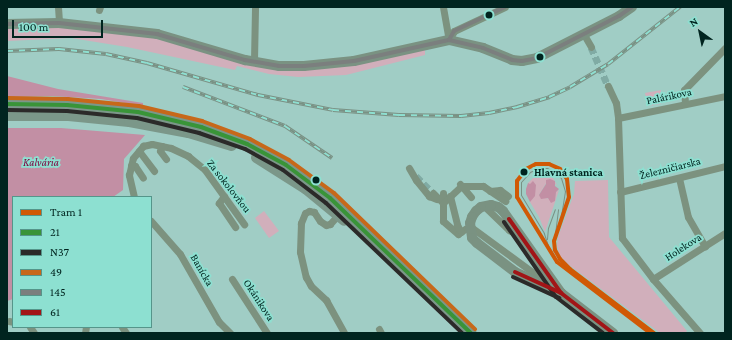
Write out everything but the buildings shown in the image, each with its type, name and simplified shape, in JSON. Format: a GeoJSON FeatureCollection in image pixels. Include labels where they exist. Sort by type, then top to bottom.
{"type":"FeatureCollection","features":[{"type":"Feature","properties":{"kind":"main road"},"geometry":{"type":"LineString","coordinates":[[7,104],[93,106],[138,112],[201,127],[247,144],[286,165],[330,198],[471,333]]}},
{"type":"Feature","properties":{"kind":"main road"},"geometry":{"type":"LineString","coordinates":[[7,114],[68,115],[110,119],[168,128],[216,140],[243,150],[276,169],[304,188],[338,215],[375,248],[460,333]]}},
{"type":"Feature","properties":{"kind":"street"},"geometry":{"type":"LineString","coordinates":[[58,7],[59,23]]}},
{"type":"Feature","properties":{"kind":"street"},"geometry":{"type":"LineString","coordinates":[[254,61],[255,7]]}},
{"type":"Feature","properties":{"kind":"street"},"geometry":{"type":"LineString","coordinates":[[443,7],[449,40]]}},
{"type":"Feature","properties":{"kind":"street"},"geometry":{"type":"LineString","coordinates":[[449,40],[454,31],[505,7]]}},
{"type":"Feature","properties":{"kind":"street"},"geometry":{"type":"LineString","coordinates":[[7,24],[59,23],[157,34],[254,61],[292,66],[340,63],[369,59],[426,44],[449,40],[483,48],[512,60],[525,61],[537,58],[632,7]]}},
{"type":"Feature","properties":{"kind":"street"},"geometry":{"type":"LineString","coordinates":[[584,34],[591,47]]}},
{"type":"Feature","properties":{"kind":"street"},"geometry":{"type":"LineString","coordinates":[[685,104],[684,90],[725,48]]}},
{"type":"Feature","properties":{"kind":"street"},"geometry":{"type":"LineString","coordinates":[[608,86],[616,103],[618,118],[622,238],[654,279],[700,333]]}},
{"type":"Feature","properties":{"kind":"street","name":"Palárikova"},"geometry":{"type":"LineString","coordinates":[[618,118],[725,96]]}},
{"type":"Feature","properties":{"kind":"street","name":"Za sokolovňou"},"geometry":{"type":"LineString","coordinates":[[132,161],[143,146],[152,144],[180,152],[196,162],[205,170],[244,224]]}},
{"type":"Feature","properties":{"kind":"street"},"geometry":{"type":"LineString","coordinates":[[162,146],[160,151],[166,159]]}},
{"type":"Feature","properties":{"kind":"street"},"geometry":{"type":"LineString","coordinates":[[139,151],[154,171]]}},
{"type":"Feature","properties":{"kind":"street"},"geometry":{"type":"LineString","coordinates":[[132,161],[143,178]]}},
{"type":"Feature","properties":{"kind":"street"},"geometry":{"type":"LineString","coordinates":[[132,161],[130,182],[134,196]]}},
{"type":"Feature","properties":{"kind":"street","name":"Železničiarska"},"geometry":{"type":"LineString","coordinates":[[620,192],[725,166]]}},
{"type":"Feature","properties":{"kind":"street"},"geometry":{"type":"LineString","coordinates":[[413,171],[416,180],[429,196],[443,203]]}},
{"type":"Feature","properties":{"kind":"street"},"geometry":{"type":"LineString","coordinates":[[679,178],[688,217],[705,246]]}},
{"type":"Feature","properties":{"kind":"street"},"geometry":{"type":"LineString","coordinates":[[443,203],[462,183]]}},
{"type":"Feature","properties":{"kind":"street"},"geometry":{"type":"LineString","coordinates":[[462,183],[483,186],[488,191],[507,198]]}},
{"type":"Feature","properties":{"kind":"street"},"geometry":{"type":"LineString","coordinates":[[462,183],[471,197]]}},
{"type":"Feature","properties":{"kind":"street"},"geometry":{"type":"LineString","coordinates":[[433,193],[443,203]]}},
{"type":"Feature","properties":{"kind":"street"},"geometry":{"type":"LineString","coordinates":[[443,193],[443,220],[458,234],[466,229],[478,209],[484,206],[495,206],[500,209],[520,234],[561,294]]}},
{"type":"Feature","properties":{"kind":"street"},"geometry":{"type":"LineString","coordinates":[[224,196],[219,203],[235,227]]}},
{"type":"Feature","properties":{"kind":"street"},"geometry":{"type":"LineString","coordinates":[[450,196],[457,225],[466,229],[474,241],[515,272],[561,294],[613,333]]}},
{"type":"Feature","properties":{"kind":"street"},"geometry":{"type":"LineString","coordinates":[[338,215],[330,224],[326,225],[320,221],[314,212],[309,211],[305,213],[301,223],[300,252],[306,277],[311,286],[326,300],[344,332]]}},
{"type":"Feature","properties":{"kind":"street","name":"Banícka"},"geometry":{"type":"LineString","coordinates":[[152,222],[180,254],[219,322],[230,333]]}},
{"type":"Feature","properties":{"kind":"street","name":"Holekova"},"geometry":{"type":"LineString","coordinates":[[654,279],[725,233]]}},
{"type":"Feature","properties":{"kind":"street","name":"Okánikova"},"geometry":{"type":"LineString","coordinates":[[232,279],[267,333]]}},
{"type":"Feature","properties":{"kind":"shaded area"},"geometry":{"type":"Polygon","coordinates":[[[57,27],[150,37],[262,67],[425,49],[425,55],[346,75],[298,77],[269,74],[237,66],[235,70],[127,47],[71,38],[7,41],[7,29],[57,27]]]}},
{"type":"Feature","properties":{"kind":"shaded area"},"geometry":{"type":"Polygon","coordinates":[[[661,90],[661,104],[648,106],[645,93],[661,90]]]}},
{"type":"Feature","properties":{"kind":"shaded area"},"geometry":{"type":"Polygon","coordinates":[[[543,174],[553,178],[558,187],[552,180],[548,180],[539,195],[545,198],[555,199],[556,192],[559,190],[545,232],[539,217],[530,202],[535,190],[528,183],[534,177],[539,175],[539,177],[543,177],[543,174]]]}},
{"type":"Feature","properties":{"kind":"shaded area"},"geometry":{"type":"Polygon","coordinates":[[[608,180],[609,237],[687,331],[685,333],[660,333],[569,265],[560,256],[557,246],[558,237],[574,194],[575,181],[608,180]]]}},
{"type":"Feature","properties":{"kind":"shaded area"},"geometry":{"type":"Polygon","coordinates":[[[264,211],[279,231],[269,238],[255,218],[264,211]]]}},
{"type":"Feature","properties":{"kind":"green space"},"geometry":{"type":"Polygon","coordinates":[[[7,76],[58,89],[143,103],[143,106],[101,99],[52,96],[7,97],[7,76]]]}},
{"type":"Feature","properties":{"kind":"green space","name":"Kalvária"},"geometry":{"type":"Polygon","coordinates":[[[7,128],[61,128],[145,135],[124,159],[123,190],[114,196],[12,196],[12,299],[7,301],[7,128]]]}},
{"type":"Feature","properties":{"kind":"green space"},"geometry":{"type":"Polygon","coordinates":[[[550,179],[555,181],[555,186],[559,189],[556,192],[555,201],[551,203],[548,198],[541,199],[539,195],[546,184],[546,180],[550,179]]]}},
{"type":"Feature","properties":{"kind":"green space"},"geometry":{"type":"Polygon","coordinates":[[[533,181],[536,185],[535,196],[530,202],[526,194],[526,189],[528,183],[530,184],[533,181]]]}},
{"type":"Feature","properties":{"kind":"tunnel"},"geometry":{"type":"LineString","coordinates":[[591,47],[608,86]]}},
{"type":"Feature","properties":{"kind":"tunnel"},"geometry":{"type":"LineString","coordinates":[[416,176],[433,193]]}},
{"type":"Feature","properties":{"kind":"tram line","name":"1"},"geometry":{"type":"LineString","coordinates":[[650,333],[557,262],[517,197],[517,181],[526,169],[536,164],[549,164],[560,169],[567,179],[569,197],[554,241],[555,250],[560,259],[570,269],[654,333]]}},
{"type":"Feature","properties":{"kind":"tram line"},"geometry":{"type":"LineString","coordinates":[[550,252],[544,233],[521,195],[521,182],[530,172],[538,168],[547,168],[555,172],[561,178],[565,191],[561,217]]}},
{"type":"Feature","properties":{"kind":"tram line"},"geometry":{"type":"LineString","coordinates":[[547,239],[548,228],[555,209]]}},
{"type":"Feature","properties":{"kind":"tram line"},"geometry":{"type":"LineString","coordinates":[[555,234],[558,209]]}},
{"type":"Feature","properties":{"kind":"railway"},"geometry":{"type":"LineString","coordinates":[[7,51],[59,49],[106,54],[147,63],[258,95],[333,110],[399,115],[461,116],[489,113],[517,107],[549,97],[570,87],[608,64],[680,7]]}},
{"type":"Feature","properties":{"kind":"railway"},"geometry":{"type":"LineString","coordinates":[[183,87],[285,126],[332,158]]}},
{"type":"Feature","properties":{"kind":"transit line","name":"145"},"geometry":{"type":"LineString","coordinates":[[449,40],[454,31],[505,7]]}},
{"type":"Feature","properties":{"kind":"transit line","name":"145"},"geometry":{"type":"LineString","coordinates":[[7,24],[59,23],[157,34],[245,60],[279,66],[304,66],[354,61],[449,40],[483,48],[512,60],[522,61],[537,58],[619,16],[632,7]]}},
{"type":"Feature","properties":{"kind":"transit line","name":"49"},"geometry":{"type":"LineString","coordinates":[[7,98],[68,99],[139,106],[202,121],[250,139],[289,160],[334,193],[475,329]]}},
{"type":"Feature","properties":{"kind":"transit line","name":"21"},"geometry":{"type":"LineString","coordinates":[[7,104],[67,105],[138,112],[201,127],[247,144],[286,165],[330,198],[471,333]]}},
{"type":"Feature","properties":{"kind":"transit line","name":"N37"},"geometry":{"type":"LineString","coordinates":[[7,110],[67,111],[137,118],[199,133],[245,149],[283,170],[326,203],[462,333]]}},
{"type":"Feature","properties":{"kind":"transit line","name":"61"},"geometry":{"type":"LineString","coordinates":[[509,219],[561,293],[613,333]]}},
{"type":"Feature","properties":{"kind":"transit line","name":"N37"},"geometry":{"type":"LineString","coordinates":[[504,222],[556,297],[603,333]]}},
{"type":"Feature","properties":{"kind":"transit line","name":"61"},"geometry":{"type":"LineString","coordinates":[[515,272],[561,293]]}},
{"type":"Feature","properties":{"kind":"transit line","name":"N37"},"geometry":{"type":"LineString","coordinates":[[513,277],[559,298]]}},
{"type":"Feature","properties":{"kind":"place","name":"Hlavná stanica"},"geometry":{"type":"Point","coordinates":[524,172]}}]}
